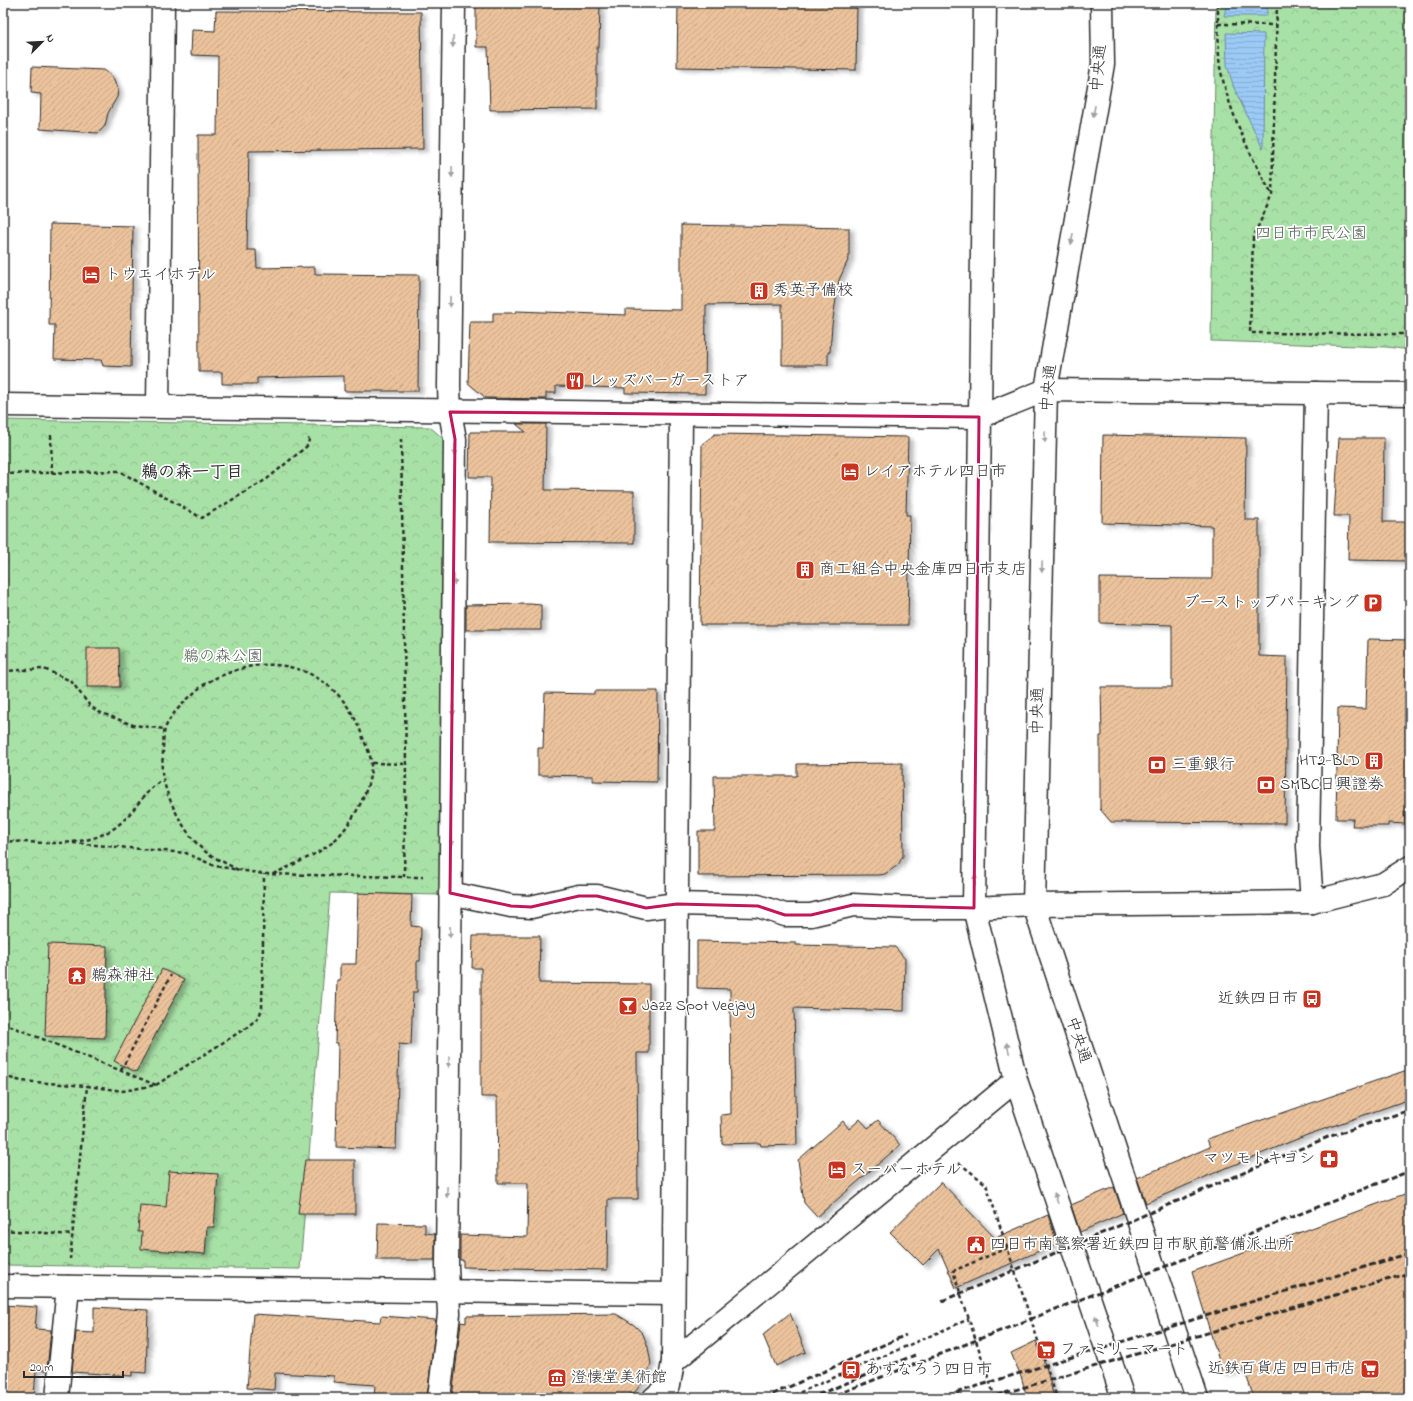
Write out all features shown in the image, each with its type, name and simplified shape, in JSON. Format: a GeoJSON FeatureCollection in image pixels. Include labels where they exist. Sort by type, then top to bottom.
{"type":"FeatureCollection","features":[{"type":"Feature","properties":{"kind":"street"},"geometry":{"type":"LineString","coordinates":[[158,406],[163,3]]}},
{"type":"Feature","properties":{"kind":"street"},"geometry":{"type":"LineString","coordinates":[[439,1398],[448,1314],[455,439],[450,412],[448,386],[454,3]]}},
{"type":"Feature","properties":{"kind":"street"},"geometry":{"type":"LineString","coordinates":[[985,3],[974,908],[1016,1080],[1123,1398]]}},
{"type":"Feature","properties":{"kind":"street","name":"中央通"},"geometry":{"type":"LineString","coordinates":[[1102,3],[1102,64],[1046,390],[1034,905],[1197,1398]]}},
{"type":"Feature","properties":{"kind":"street"},"geometry":{"type":"LineString","coordinates":[[3,405],[158,406],[450,412],[979,417],[1046,390],[1410,394]]}},
{"type":"Feature","properties":{"kind":"street"},"geometry":{"type":"LineString","coordinates":[[1312,902],[1308,847],[1316,393]]}},
{"type":"Feature","properties":{"kind":"street"},"geometry":{"type":"LineString","coordinates":[[654,1398],[669,1385],[673,1362],[681,414]]}},
{"type":"Feature","properties":{"kind":"street"},"geometry":{"type":"LineString","coordinates":[[451,884],[510,906],[524,907],[546,904],[579,896],[597,896],[646,908],[677,904],[758,906],[785,915],[811,915],[853,905],[910,908],[974,908],[1034,905],[1312,902],[1384,884],[1410,867]]}},
{"type":"Feature","properties":{"kind":"street"},"geometry":{"type":"LineString","coordinates":[[673,1362],[1016,1080]]}},
{"type":"Feature","properties":{"kind":"street"},"geometry":{"type":"LineString","coordinates":[[3,1286],[673,1294]]}},
{"type":"Feature","properties":{"kind":"street"},"geometry":{"type":"LineString","coordinates":[[57,1398],[68,1287]]}},
{"type":"Feature","properties":{"kind":"path"},"geometry":{"type":"LineString","coordinates":[[1218,3],[1220,66],[1232,109],[1258,170],[1272,195]]}},
{"type":"Feature","properties":{"kind":"path"},"geometry":{"type":"LineString","coordinates":[[1277,3],[1272,195],[1253,238],[1250,333],[1410,334]]}},
{"type":"Feature","properties":{"kind":"path"},"geometry":{"type":"LineString","coordinates":[[1218,24],[1276,25]]}},
{"type":"Feature","properties":{"kind":"path"},"geometry":{"type":"LineString","coordinates":[[46,405],[51,425],[52,473]]}},
{"type":"Feature","properties":{"kind":"path"},"geometry":{"type":"LineString","coordinates":[[3,474],[119,471],[202,518],[267,479],[307,446],[318,409]]}},
{"type":"Feature","properties":{"kind":"path"},"geometry":{"type":"LineString","coordinates":[[401,432],[402,579],[406,764],[404,877]]}},
{"type":"Feature","properties":{"kind":"path"},"geometry":{"type":"LineString","coordinates":[[238,870],[205,851],[182,824],[162,780],[165,729],[174,714],[204,684],[239,669],[257,665],[281,664],[311,675],[328,685],[348,705],[361,731],[372,763],[368,783],[361,804],[334,842],[271,875]]}},
{"type":"Feature","properties":{"kind":"path"},"geometry":{"type":"LineString","coordinates":[[3,671],[44,669],[71,681],[90,706],[99,712],[133,725],[165,729]]}},
{"type":"Feature","properties":{"kind":"path"},"geometry":{"type":"LineString","coordinates":[[372,763],[406,764]]}},
{"type":"Feature","properties":{"kind":"path"},"geometry":{"type":"LineString","coordinates":[[73,843],[104,834],[123,821],[150,788],[162,780]]}},
{"type":"Feature","properties":{"kind":"path"},"geometry":{"type":"LineString","coordinates":[[3,841],[73,843],[186,853],[215,866],[271,875],[404,877],[451,884]]}},
{"type":"Feature","properties":{"kind":"path"},"geometry":{"type":"LineString","coordinates":[[3,1076],[21,1081],[87,1086],[123,1091],[156,1085],[246,1028],[259,1017],[262,1008],[264,874]]}},
{"type":"Feature","properties":{"kind":"path"},"geometry":{"type":"LineString","coordinates":[[121,1070],[171,976]]}},
{"type":"Feature","properties":{"kind":"path"},"geometry":{"type":"LineString","coordinates":[[3,1023],[156,1085]]}},
{"type":"Feature","properties":{"kind":"path"},"geometry":{"type":"LineString","coordinates":[[68,1287],[87,1086]]}},
{"type":"Feature","properties":{"kind":"path"},"geometry":{"type":"LineString","coordinates":[[940,1142],[951,1158],[986,1184],[1057,1398]]}},
{"type":"Feature","properties":{"kind":"path"},"geometry":{"type":"LineString","coordinates":[[3,1230],[72,1235]]}},
{"type":"Feature","properties":{"kind":"path"},"geometry":{"type":"LineString","coordinates":[[995,1398],[953,1271],[1007,1248]]}},
{"type":"Feature","properties":{"kind":"path"},"geometry":{"type":"LineString","coordinates":[[787,1398],[969,1319]]}},
{"type":"Feature","properties":{"kind":"highlighted area"},"geometry":{"type":"Polygon","coordinates":[[[450,412],[979,417],[974,908],[853,905],[811,915],[785,915],[758,906],[677,904],[646,908],[597,896],[579,896],[531,907],[511,906],[450,893],[455,439],[450,412]]]}},
{"type":"Feature","properties":{"kind":"green space","name":"四日市市民公園"},"geometry":{"type":"Polygon","coordinates":[[[1216,3],[1410,3],[1410,350],[1387,347],[1211,341],[1216,3]]]}},
{"type":"Feature","properties":{"kind":"green space","name":"鵜の森公園"},"geometry":{"type":"Polygon","coordinates":[[[3,420],[430,427],[445,440],[442,895],[330,893],[300,1269],[3,1265],[3,420]]]}},
{"type":"Feature","properties":{"kind":"water"},"geometry":{"type":"Polygon","coordinates":[[[1227,3],[1267,3],[1267,16],[1224,16],[1227,3]]]}},
{"type":"Feature","properties":{"kind":"water"},"geometry":{"type":"Polygon","coordinates":[[[1226,33],[1264,34],[1263,149],[1234,88],[1227,65],[1226,33]]]}},
{"type":"Feature","properties":{"kind":"building"},"geometry":{"type":"Polygon","coordinates":[[[476,3],[600,3],[599,47],[597,47],[597,109],[490,110],[488,47],[476,47],[476,3]]]}},
{"type":"Feature","properties":{"kind":"building"},"geometry":{"type":"Polygon","coordinates":[[[678,3],[857,3],[856,70],[677,67],[678,3]]]}},
{"type":"Feature","properties":{"kind":"building"},"geometry":{"type":"Polygon","coordinates":[[[216,11],[421,12],[423,149],[249,151],[247,250],[256,250],[257,268],[315,267],[315,274],[419,275],[418,391],[344,391],[344,376],[257,378],[257,384],[222,384],[222,372],[199,372],[198,135],[217,135],[218,56],[191,55],[192,30],[215,31],[216,11]]]}},
{"type":"Feature","properties":{"kind":"building"},"geometry":{"type":"Polygon","coordinates":[[[32,67],[104,70],[112,76],[118,90],[117,97],[108,113],[105,126],[98,133],[40,129],[41,94],[31,93],[32,67]]]}},
{"type":"Feature","properties":{"kind":"building","name":"トウエイホテル"},"geometry":{"type":"Polygon","coordinates":[[[50,224],[133,226],[131,367],[103,366],[101,360],[54,359],[55,325],[49,325],[50,224]]]}},
{"type":"Feature","properties":{"kind":"building"},"geometry":{"type":"Polygon","coordinates":[[[681,225],[849,228],[849,258],[839,280],[832,325],[830,352],[828,352],[828,365],[782,365],[782,304],[706,305],[705,394],[625,393],[625,388],[556,386],[556,393],[546,393],[546,399],[486,398],[468,383],[470,322],[493,322],[493,313],[515,313],[516,311],[626,315],[626,309],[681,310],[681,225]]]}},
{"type":"Feature","properties":{"kind":"building"},"geometry":{"type":"Polygon","coordinates":[[[516,424],[546,424],[545,490],[634,491],[634,543],[490,542],[491,477],[469,477],[470,432],[526,432],[516,424]]]}},
{"type":"Feature","properties":{"kind":"building","name":"商工組合中央金庫四日市支店"},"geometry":{"type":"Polygon","coordinates":[[[715,434],[908,437],[906,515],[910,515],[908,625],[700,625],[702,444],[715,434]]]}},
{"type":"Feature","properties":{"kind":"building"},"geometry":{"type":"Polygon","coordinates":[[[1103,435],[1246,438],[1245,520],[1259,520],[1259,656],[1287,657],[1285,823],[1111,822],[1100,809],[1100,736],[1102,736],[1101,687],[1172,687],[1172,625],[1100,623],[1100,578],[1212,579],[1212,526],[1102,523],[1103,435]]]}},
{"type":"Feature","properties":{"kind":"building"},"geometry":{"type":"Polygon","coordinates":[[[1339,438],[1384,438],[1383,522],[1410,522],[1410,561],[1348,560],[1349,516],[1334,516],[1339,438]]]}},
{"type":"Feature","properties":{"kind":"building"},"geometry":{"type":"Polygon","coordinates":[[[466,605],[541,605],[541,630],[466,630],[466,605]]]}},
{"type":"Feature","properties":{"kind":"building","name":"HT2-BLD"},"geometry":{"type":"Polygon","coordinates":[[[1368,639],[1410,640],[1410,812],[1404,812],[1405,824],[1388,823],[1388,826],[1352,826],[1353,819],[1336,819],[1338,708],[1366,709],[1368,639]]]}},
{"type":"Feature","properties":{"kind":"building"},"geometry":{"type":"Polygon","coordinates":[[[87,648],[119,648],[120,687],[87,687],[87,648]]]}},
{"type":"Feature","properties":{"kind":"building"},"geometry":{"type":"Polygon","coordinates":[[[594,691],[658,691],[657,782],[593,781],[593,776],[538,775],[538,748],[543,748],[545,693],[594,694],[594,691]]]}},
{"type":"Feature","properties":{"kind":"building"},"geometry":{"type":"Polygon","coordinates":[[[902,763],[903,856],[898,865],[885,874],[698,876],[698,831],[715,831],[714,776],[797,776],[797,764],[902,763]]]}},
{"type":"Feature","properties":{"kind":"building"},"geometry":{"type":"Polygon","coordinates":[[[358,893],[412,895],[411,926],[421,927],[420,961],[417,961],[417,992],[413,992],[411,1045],[399,1044],[396,1149],[336,1147],[338,1043],[335,1043],[337,980],[340,980],[340,964],[356,964],[358,893]]]}},
{"type":"Feature","properties":{"kind":"building"},"geometry":{"type":"Polygon","coordinates":[[[473,936],[540,936],[539,983],[649,984],[649,1053],[637,1053],[638,1199],[608,1199],[607,1270],[463,1267],[463,1260],[460,1260],[460,1235],[527,1237],[528,1183],[498,1183],[497,1097],[481,1097],[481,968],[472,968],[473,936]]]}},
{"type":"Feature","properties":{"kind":"building"},"geometry":{"type":"Polygon","coordinates":[[[697,941],[895,947],[905,959],[904,1011],[794,1008],[797,1145],[761,1146],[760,1143],[722,1144],[721,1115],[731,1114],[730,989],[697,988],[697,941]]]}},
{"type":"Feature","properties":{"kind":"building","name":"鵜森神社"},"geometry":{"type":"Polygon","coordinates":[[[48,944],[107,946],[105,1038],[45,1036],[48,944]]]}},
{"type":"Feature","properties":{"kind":"building"},"geometry":{"type":"Polygon","coordinates":[[[162,969],[184,980],[136,1072],[114,1061],[162,969]]]}},
{"type":"Feature","properties":{"kind":"building"},"geometry":{"type":"Polygon","coordinates":[[[1410,1069],[1410,1099],[1307,1135],[1146,1203],[1137,1178],[1210,1147],[1207,1139],[1410,1069]]]}},
{"type":"Feature","properties":{"kind":"building","name":"スーパーホテル"},"geometry":{"type":"Polygon","coordinates":[[[860,1119],[868,1128],[878,1120],[900,1145],[817,1217],[804,1203],[798,1160],[843,1121],[849,1129],[860,1119]]]}},
{"type":"Feature","properties":{"kind":"building"},"geometry":{"type":"Polygon","coordinates":[[[305,1160],[355,1160],[355,1214],[298,1214],[305,1160]]]}},
{"type":"Feature","properties":{"kind":"building"},"geometry":{"type":"Polygon","coordinates":[[[169,1171],[218,1174],[214,1227],[207,1227],[205,1254],[141,1249],[142,1232],[138,1232],[140,1205],[166,1207],[169,1171]]]}},
{"type":"Feature","properties":{"kind":"building"},"geometry":{"type":"Polygon","coordinates":[[[941,1182],[995,1238],[1048,1215],[1057,1243],[956,1288],[939,1249],[923,1265],[890,1232],[941,1182]]]}},
{"type":"Feature","properties":{"kind":"building"},"geometry":{"type":"Polygon","coordinates":[[[1114,1187],[1123,1213],[1080,1232],[1071,1205],[1114,1187]]]}},
{"type":"Feature","properties":{"kind":"building"},"geometry":{"type":"Polygon","coordinates":[[[1410,1192],[1410,1398],[1254,1398],[1244,1369],[1223,1374],[1192,1272],[1410,1192]]]}},
{"type":"Feature","properties":{"kind":"building"},"geometry":{"type":"Polygon","coordinates":[[[378,1223],[425,1224],[425,1233],[435,1234],[435,1260],[377,1260],[378,1223]]]}},
{"type":"Feature","properties":{"kind":"building"},"geometry":{"type":"Polygon","coordinates":[[[3,1305],[37,1307],[35,1329],[51,1330],[47,1370],[36,1370],[34,1398],[3,1398],[3,1305]]]}},
{"type":"Feature","properties":{"kind":"building"},"geometry":{"type":"Polygon","coordinates":[[[94,1307],[148,1310],[146,1373],[132,1372],[132,1376],[72,1372],[76,1332],[94,1333],[94,1307]]]}},
{"type":"Feature","properties":{"kind":"building"},"geometry":{"type":"Polygon","coordinates":[[[790,1313],[806,1352],[776,1366],[763,1335],[790,1313]]]}},
{"type":"Feature","properties":{"kind":"building"},"geometry":{"type":"Polygon","coordinates":[[[253,1314],[380,1322],[381,1316],[436,1320],[427,1398],[374,1398],[375,1385],[334,1382],[334,1376],[275,1373],[274,1390],[247,1388],[253,1314]]]}},
{"type":"Feature","properties":{"kind":"building"},"geometry":{"type":"Polygon","coordinates":[[[616,1314],[634,1325],[643,1334],[648,1347],[651,1364],[646,1377],[635,1392],[623,1398],[452,1398],[461,1322],[466,1323],[466,1316],[616,1314]]]}},
{"type":"Feature","properties":{"kind":"building"},"geometry":{"type":"Polygon","coordinates":[[[1036,1341],[1047,1370],[1054,1398],[1027,1398],[1021,1376],[1011,1353],[1036,1341]]]}},
{"type":"Feature","properties":{"kind":"railway"},"geometry":{"type":"LineString","coordinates":[[942,1301],[1328,1137],[1410,1110]]}},
{"type":"Feature","properties":{"kind":"railway"},"geometry":{"type":"LineString","coordinates":[[828,1398],[1410,1171]]}},
{"type":"Feature","properties":{"kind":"railway"},"geometry":{"type":"LineString","coordinates":[[939,1398],[1410,1253]]}},
{"type":"Feature","properties":{"kind":"railway"},"geometry":{"type":"LineString","coordinates":[[988,1398],[1410,1273]]}},
{"type":"Feature","properties":{"kind":"railway"},"geometry":{"type":"LineString","coordinates":[[764,1398],[906,1335]]}},
{"type":"Feature","properties":{"kind":"railway"},"geometry":{"type":"LineString","coordinates":[[810,1398],[915,1355]]}},
{"type":"Feature","properties":{"kind":"place","name":"トウエイホテル"},"geometry":{"type":"Point","coordinates":[91,275]}},
{"type":"Feature","properties":{"kind":"place","name":"秀英予備校"},"geometry":{"type":"Point","coordinates":[759,291]}},
{"type":"Feature","properties":{"kind":"place","name":"レッズバーガーストア"},"geometry":{"type":"Point","coordinates":[575,381]}},
{"type":"Feature","properties":{"kind":"place","name":"レイアホテル四日市"},"geometry":{"type":"Point","coordinates":[850,472]}},
{"type":"Feature","properties":{"kind":"place","name":"商工組合中央金庫四日市支店"},"geometry":{"type":"Point","coordinates":[805,570]}},
{"type":"Feature","properties":{"kind":"place","name":"ブーストップパーキング"},"geometry":{"type":"Point","coordinates":[1373,603]}},
{"type":"Feature","properties":{"kind":"place","name":"HT2-BLD"},"geometry":{"type":"Point","coordinates":[1374,761]}},
{"type":"Feature","properties":{"kind":"place","name":"三重銀行"},"geometry":{"type":"Point","coordinates":[1157,765]}},
{"type":"Feature","properties":{"kind":"place","name":"SMBC日興證券"},"geometry":{"type":"Point","coordinates":[1266,785]}},
{"type":"Feature","properties":{"kind":"place","name":"鵜森神社"},"geometry":{"type":"Point","coordinates":[77,976]}},
{"type":"Feature","properties":{"kind":"place","name":"近鉄四日市"},"geometry":{"type":"Point","coordinates":[1312,999]}},
{"type":"Feature","properties":{"kind":"place","name":"Jazz Spot Veejay"},"geometry":{"type":"Point","coordinates":[628,1006]}},
{"type":"Feature","properties":{"kind":"place","name":"マツモトキヨシ"},"geometry":{"type":"Point","coordinates":[1329,1159]}},
{"type":"Feature","properties":{"kind":"place","name":"スーパーホテル"},"geometry":{"type":"Point","coordinates":[837,1170]}},
{"type":"Feature","properties":{"kind":"place","name":"四日市南警察署近鉄四日市駅前警備派出所"},"geometry":{"type":"Point","coordinates":[976,1245]}},
{"type":"Feature","properties":{"kind":"place","name":"ファミリーマート"},"geometry":{"type":"Point","coordinates":[1046,1350]}},
{"type":"Feature","properties":{"kind":"place","name":"近鉄百貨店 四日市店"},"geometry":{"type":"Point","coordinates":[1370,1369]}},
{"type":"Feature","properties":{"kind":"place","name":"あすなろう四日市"},"geometry":{"type":"Point","coordinates":[851,1370]}},
{"type":"Feature","properties":{"kind":"place","name":"澄懐堂美術館"},"geometry":{"type":"Point","coordinates":[557,1378]}},
{"type":"Feature","properties":{"kind":"district","name":"鵜の森一丁目"},"geometry":{"type":"Point","coordinates":[192,472]}}]}
